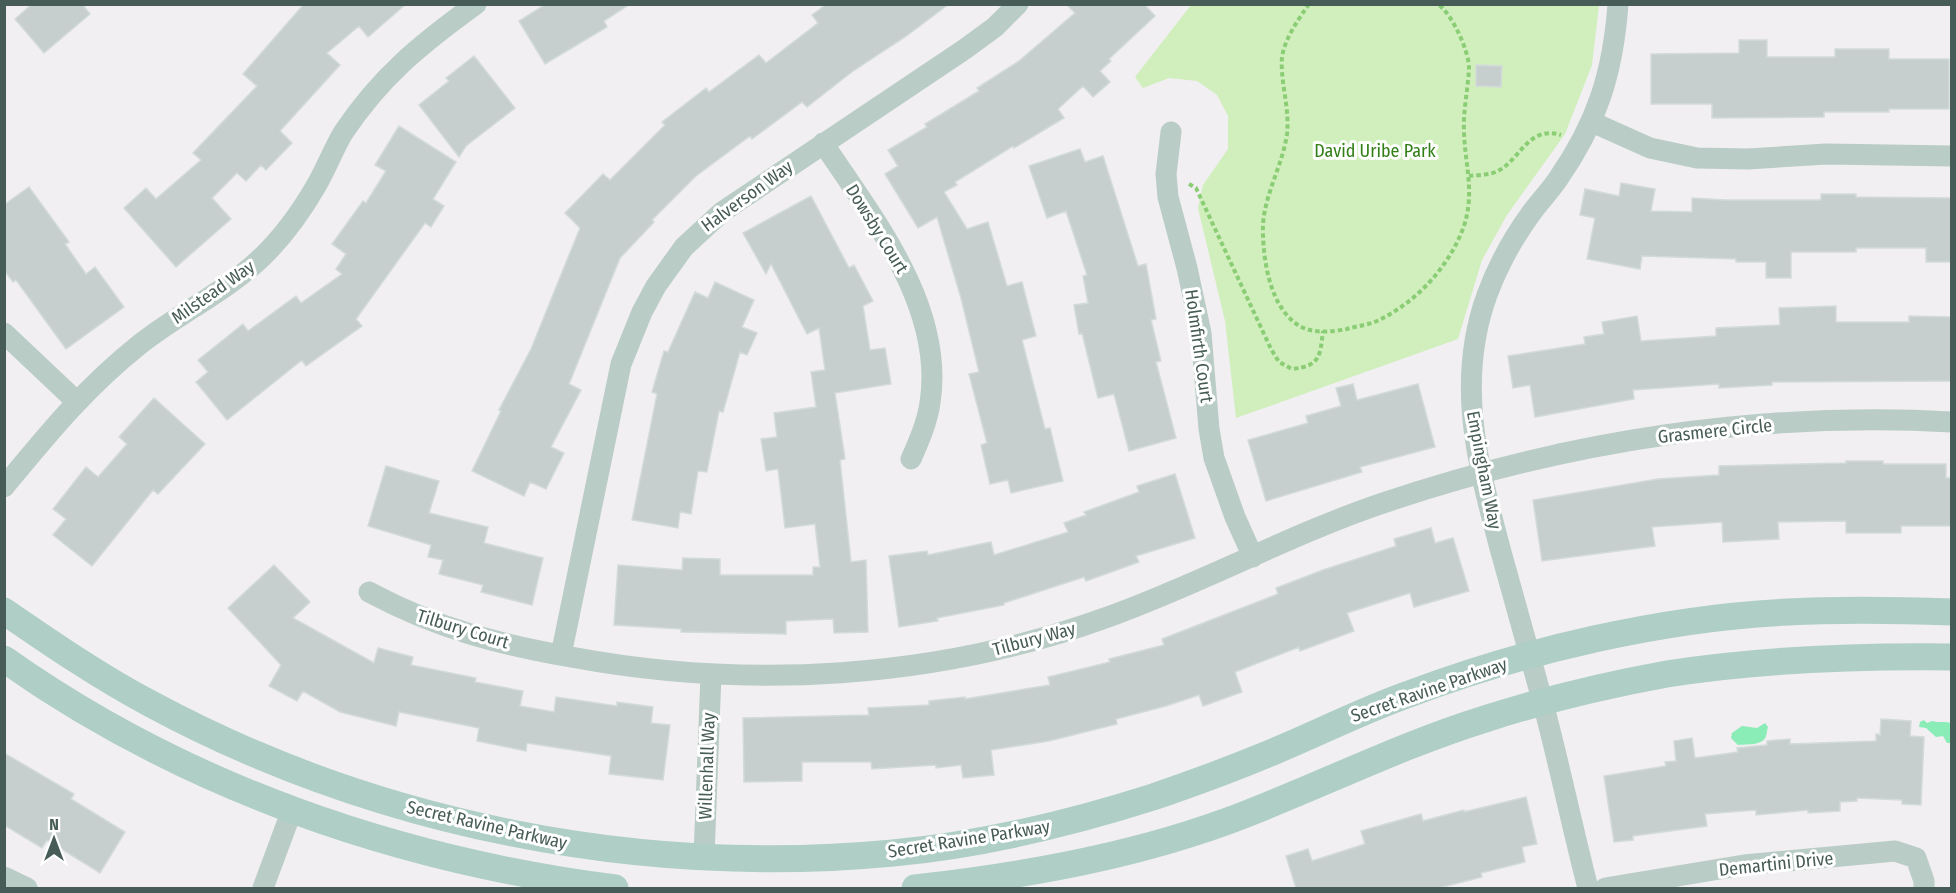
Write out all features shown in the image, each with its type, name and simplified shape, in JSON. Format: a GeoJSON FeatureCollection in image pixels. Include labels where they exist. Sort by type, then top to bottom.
{"type":"FeatureCollection","features":[{"type":"Feature","properties":{"kind":"main road","name":"Secret Ravine Parkway"},"geometry":{"type":"LineString","coordinates":[[4,611],[107,680],[156,707],[306,774],[419,811],[499,831],[563,843],[637,852],[763,859],[896,853],[994,838],[1055,825],[1156,796],[1260,758],[1408,694],[1530,655],[1638,631],[1722,618],[1784,612],[1838,610],[1952,612]]}},
{"type":"Feature","properties":{"kind":"main road"},"geometry":{"type":"LineString","coordinates":[[915,888],[1065,866],[1173,839],[1271,804],[1426,738],[1486,718],[1592,689],[1667,674],[1729,666],[1891,656],[1952,657]]}},
{"type":"Feature","properties":{"kind":"main road"},"geometry":{"type":"LineString","coordinates":[[4,659],[31,678],[138,741],[196,771],[292,810],[407,848],[491,868],[560,881],[615,888]]}},
{"type":"Feature","properties":{"kind":"main road"},"geometry":{"type":"LineString","coordinates":[[292,810],[306,774]]}},
{"type":"Feature","properties":{"kind":"street","name":"Milstead Way"},"geometry":{"type":"LineString","coordinates":[[4,487],[76,401],[140,345],[243,273],[261,257],[294,220],[318,183],[342,136],[371,94],[411,53],[476,4]]}},
{"type":"Feature","properties":{"kind":"street","name":"Halverson Way"},"geometry":{"type":"LineString","coordinates":[[561,655],[624,355],[642,312],[670,266],[701,229],[748,192],[965,49],[995,27],[1018,4]]}},
{"type":"Feature","properties":{"kind":"street","name":"Empingham Way"},"geometry":{"type":"LineString","coordinates":[[1588,888],[1543,703],[1482,474],[1474,436],[1470,393],[1473,349],[1487,295],[1501,261],[1517,233],[1557,181],[1592,122],[1612,61],[1618,4]]}},
{"type":"Feature","properties":{"kind":"street"},"geometry":{"type":"LineString","coordinates":[[1592,122],[1650,148],[1697,158],[1739,159],[1826,154],[1952,156]]}},
{"type":"Feature","properties":{"kind":"street","name":"Holmfirth Court"},"geometry":{"type":"LineString","coordinates":[[1171,132],[1166,174],[1170,208],[1187,268],[1201,333],[1209,429],[1214,458],[1231,506],[1253,556]]}},
{"type":"Feature","properties":{"kind":"street","name":"Dowsby Court"},"geometry":{"type":"LineString","coordinates":[[822,143],[898,259],[909,282],[925,331],[930,355],[930,401],[926,421],[911,459]]}},
{"type":"Feature","properties":{"kind":"street"},"geometry":{"type":"LineString","coordinates":[[4,333],[76,401]]}},
{"type":"Feature","properties":{"kind":"street","name":"Grasmere Circle"},"geometry":{"type":"LineString","coordinates":[[1482,474],[1601,446],[1746,426],[1852,421],[1952,422]]}},
{"type":"Feature","properties":{"kind":"street","name":"Tilbury Way"},"geometry":{"type":"LineString","coordinates":[[561,655],[634,668],[711,674],[802,675],[882,669],[1001,648],[1105,618],[1176,591],[1340,518],[1385,502],[1482,474]]}},
{"type":"Feature","properties":{"kind":"street","name":"Tilbury Court"},"geometry":{"type":"LineString","coordinates":[[369,592],[434,623],[465,633],[561,655]]}},
{"type":"Feature","properties":{"kind":"street","name":"Willenhall Way"},"geometry":{"type":"LineString","coordinates":[[704,857],[711,674]]}},
{"type":"Feature","properties":{"kind":"street"},"geometry":{"type":"LineString","coordinates":[[263,888],[292,810]]}},
{"type":"Feature","properties":{"kind":"street","name":"Demartini Drive"},"geometry":{"type":"LineString","coordinates":[[1605,888],[1744,866],[1895,851],[1916,858],[1924,881],[1924,888]]}},
{"type":"Feature","properties":{"kind":"street"},"geometry":{"type":"LineString","coordinates":[[4,877],[27,888]]}},
{"type":"Feature","properties":{"kind":"path"},"geometry":{"type":"LineString","coordinates":[[1309,4],[1289,34],[1282,57],[1287,135],[1264,208],[1263,235],[1269,281],[1278,303],[1298,325],[1323,331],[1338,331],[1375,322],[1402,307],[1434,278],[1450,256],[1463,226],[1468,208],[1470,176],[1464,134],[1464,101],[1469,66],[1457,28],[1438,4]]}},
{"type":"Feature","properties":{"kind":"path"},"geometry":{"type":"LineString","coordinates":[[1470,176],[1498,171],[1539,135],[1550,132],[1561,135]]}},
{"type":"Feature","properties":{"kind":"path"},"geometry":{"type":"LineString","coordinates":[[1166,174],[1196,188],[1279,362],[1292,369],[1307,368],[1312,365],[1319,357],[1323,331]]}},
{"type":"Feature","properties":{"kind":"green space","name":"David Uribe Park"},"geometry":{"type":"Polygon","coordinates":[[[1191,5],[1599,5],[1592,65],[1565,134],[1507,215],[1482,260],[1458,339],[1236,418],[1225,321],[1198,208],[1203,185],[1228,149],[1228,116],[1217,95],[1197,81],[1169,78],[1143,88],[1135,77],[1191,5]]]}},
{"type":"Feature","properties":{"kind":"shaded area"},"geometry":{"type":"Polygon","coordinates":[[[1924,720],[1927,723],[1932,721],[1951,723],[1951,743],[1947,743],[1943,736],[1936,737],[1926,728],[1919,727],[1920,722],[1924,720]]]}},
{"type":"Feature","properties":{"kind":"shaded area"},"geometry":{"type":"Polygon","coordinates":[[[1765,723],[1768,727],[1766,736],[1761,741],[1738,745],[1731,738],[1732,733],[1742,726],[1757,728],[1765,723]]]}},
{"type":"Feature","properties":{"kind":"building"},"geometry":{"type":"Polygon","coordinates":[[[32,4],[82,4],[90,14],[44,53],[15,19],[32,4]]]}},
{"type":"Feature","properties":{"kind":"building"},"geometry":{"type":"Polygon","coordinates":[[[304,4],[406,4],[368,37],[359,26],[327,53],[340,65],[280,131],[292,143],[266,170],[261,165],[246,181],[237,173],[212,198],[231,219],[176,267],[124,208],[146,188],[156,199],[201,160],[193,153],[257,86],[243,74],[304,4]]]}},
{"type":"Feature","properties":{"kind":"building"},"geometry":{"type":"Polygon","coordinates":[[[546,4],[630,4],[604,21],[607,27],[545,64],[519,21],[546,4]]]}},
{"type":"Feature","properties":{"kind":"building"},"geometry":{"type":"Polygon","coordinates":[[[827,4],[949,4],[905,37],[853,71],[807,107],[802,102],[752,139],[750,136],[696,176],[652,220],[654,222],[620,258],[569,384],[581,390],[551,447],[564,453],[546,489],[530,482],[524,496],[472,471],[501,411],[499,410],[531,349],[580,228],[565,213],[603,174],[610,180],[665,125],[662,122],[706,88],[709,92],[759,55],[766,63],[818,23],[812,15],[827,4]]]}},
{"type":"Feature","properties":{"kind":"building"},"geometry":{"type":"Polygon","coordinates":[[[1066,4],[1144,4],[1155,16],[1109,59],[1111,61],[1100,71],[1110,82],[1093,97],[1083,86],[1058,109],[1064,118],[1014,148],[1013,146],[955,182],[957,185],[944,192],[967,229],[988,222],[1007,286],[1022,282],[1036,336],[1022,340],[1045,429],[1050,428],[1063,481],[1011,493],[1008,480],[990,484],[981,445],[987,443],[969,374],[979,372],[961,298],[937,217],[918,228],[885,174],[898,166],[888,150],[927,127],[925,124],[979,91],[977,88],[1019,61],[1075,13],[1066,4]]]}},
{"type":"Feature","properties":{"kind":"building"},"geometry":{"type":"Polygon","coordinates":[[[1739,40],[1767,40],[1767,57],[1835,57],[1835,49],[1889,49],[1889,59],[1949,59],[1949,109],[1824,112],[1824,117],[1712,118],[1712,104],[1651,104],[1651,54],[1739,53],[1739,40]]]}},
{"type":"Feature","properties":{"kind":"building"},"geometry":{"type":"Polygon","coordinates":[[[474,56],[515,108],[466,146],[459,157],[419,105],[449,81],[446,78],[474,56]]]}},
{"type":"Feature","properties":{"kind":"building"},"geometry":{"type":"Polygon","coordinates":[[[1476,65],[1502,66],[1501,87],[1476,86],[1476,65]]]}},
{"type":"Feature","properties":{"kind":"building"},"geometry":{"type":"Polygon","coordinates":[[[399,126],[456,162],[433,199],[444,206],[431,227],[425,223],[356,319],[362,326],[306,366],[302,360],[227,420],[196,382],[208,372],[198,360],[243,324],[248,331],[296,296],[301,303],[342,274],[336,269],[346,254],[332,244],[363,201],[366,203],[386,171],[375,165],[399,126]]]}},
{"type":"Feature","properties":{"kind":"building"},"geometry":{"type":"Polygon","coordinates":[[[1080,149],[1085,162],[1103,156],[1138,266],[1146,264],[1156,319],[1151,320],[1161,361],[1156,362],[1176,438],[1129,451],[1114,394],[1098,398],[1082,333],[1079,334],[1074,305],[1088,303],[1083,276],[1087,275],[1066,211],[1047,218],[1029,166],[1080,149]]]}},
{"type":"Feature","properties":{"kind":"building"},"geometry":{"type":"Polygon","coordinates":[[[1621,183],[1655,189],[1651,211],[1692,212],[1692,198],[1821,200],[1821,194],[1856,194],[1856,197],[1952,198],[1952,262],[1926,262],[1926,248],[1856,248],[1856,252],[1791,252],[1791,278],[1766,278],[1766,262],[1642,256],[1640,269],[1587,259],[1595,218],[1580,215],[1585,189],[1619,196],[1621,183]]]}},
{"type":"Feature","properties":{"kind":"building"},"geometry":{"type":"Polygon","coordinates":[[[29,187],[69,242],[65,244],[86,274],[95,267],[124,307],[66,349],[16,280],[13,282],[4,270],[4,205],[29,187]]]}},
{"type":"Feature","properties":{"kind":"building"},"geometry":{"type":"Polygon","coordinates":[[[811,196],[849,268],[854,265],[873,301],[863,306],[870,350],[885,348],[891,384],[835,393],[845,459],[840,460],[851,562],[866,560],[868,632],[834,633],[833,619],[786,621],[786,634],[681,632],[681,629],[614,625],[618,565],[682,570],[683,558],[720,559],[720,575],[813,575],[813,567],[820,567],[815,524],[785,528],[778,469],[766,471],[761,439],[777,437],[774,413],[816,407],[811,372],[825,370],[819,328],[807,334],[771,264],[766,274],[743,233],[811,196]]]}},
{"type":"Feature","properties":{"kind":"building"},"geometry":{"type":"Polygon","coordinates":[[[715,282],[754,300],[742,327],[757,333],[747,355],[740,352],[723,412],[719,411],[707,472],[698,471],[691,514],[680,512],[678,528],[632,520],[657,394],[652,392],[664,351],[668,352],[695,292],[708,298],[715,282]]]}},
{"type":"Feature","properties":{"kind":"building"},"geometry":{"type":"Polygon","coordinates":[[[1836,306],[1836,322],[1909,322],[1909,316],[1952,317],[1952,381],[1772,382],[1772,385],[1719,388],[1719,384],[1633,390],[1634,399],[1535,417],[1530,385],[1513,388],[1508,356],[1585,344],[1584,337],[1604,334],[1602,322],[1637,316],[1641,341],[1716,336],[1716,328],[1780,325],[1779,308],[1836,306]]]}},
{"type":"Feature","properties":{"kind":"building"},"geometry":{"type":"Polygon","coordinates":[[[1353,384],[1357,400],[1418,384],[1435,447],[1360,467],[1362,472],[1266,501],[1248,440],[1308,423],[1306,416],[1341,406],[1336,388],[1353,384]]]}},
{"type":"Feature","properties":{"kind":"building"},"geometry":{"type":"Polygon","coordinates":[[[154,398],[205,444],[158,494],[153,490],[92,566],[53,535],[66,519],[53,509],[86,467],[98,477],[127,444],[119,437],[154,398]]]}},
{"type":"Feature","properties":{"kind":"building"},"geometry":{"type":"Polygon","coordinates":[[[1846,461],[1883,461],[1883,464],[1946,464],[1946,478],[1952,478],[1952,526],[1901,526],[1901,533],[1846,533],[1846,521],[1778,522],[1779,539],[1723,542],[1722,522],[1652,527],[1655,546],[1542,561],[1533,500],[1658,479],[1719,475],[1719,466],[1846,463],[1846,461]]]}},
{"type":"Feature","properties":{"kind":"building"},"geometry":{"type":"Polygon","coordinates":[[[386,466],[439,481],[429,513],[488,527],[484,543],[543,558],[532,605],[481,592],[483,585],[439,574],[443,560],[428,557],[431,545],[368,526],[386,466]]]}},
{"type":"Feature","properties":{"kind":"building"},"geometry":{"type":"Polygon","coordinates":[[[1175,474],[1195,538],[1136,556],[1139,562],[1086,581],[1084,577],[1004,603],[1004,605],[937,618],[938,621],[899,627],[889,556],[927,551],[928,555],[991,542],[994,555],[1068,532],[1064,523],[1086,515],[1084,512],[1139,492],[1137,486],[1175,474]]]}},
{"type":"Feature","properties":{"kind":"building"},"geometry":{"type":"Polygon","coordinates":[[[1431,528],[1435,543],[1453,538],[1469,591],[1414,607],[1410,593],[1347,613],[1354,631],[1300,651],[1299,647],[1235,672],[1242,692],[1203,706],[1199,695],[1116,719],[1117,724],[1049,741],[991,750],[994,775],[963,778],[961,765],[936,768],[936,765],[872,769],[871,762],[802,762],[802,781],[744,782],[743,718],[869,715],[868,708],[929,705],[929,701],[965,697],[965,699],[1050,685],[1048,677],[1110,662],[1109,659],[1164,645],[1162,639],[1278,594],[1276,588],[1396,546],[1394,539],[1431,528]]]}},
{"type":"Feature","properties":{"kind":"building"},"geometry":{"type":"Polygon","coordinates":[[[274,565],[310,602],[293,618],[374,663],[378,648],[413,657],[411,665],[476,678],[475,682],[523,691],[520,706],[554,712],[556,697],[617,706],[617,702],[653,707],[651,723],[670,725],[663,780],[609,774],[611,756],[527,743],[526,751],[477,741],[479,728],[399,712],[396,726],[340,712],[303,691],[297,701],[269,686],[281,665],[228,608],[274,565]]]}},
{"type":"Feature","properties":{"kind":"building"},"geometry":{"type":"Polygon","coordinates":[[[1881,719],[1911,721],[1910,736],[1924,737],[1921,805],[1902,804],[1902,800],[1857,798],[1857,801],[1840,802],[1840,811],[1808,813],[1808,810],[1756,815],[1756,810],[1705,814],[1707,826],[1633,836],[1633,840],[1614,842],[1604,776],[1666,766],[1665,762],[1676,761],[1674,741],[1692,738],[1695,758],[1738,752],[1737,748],[1767,745],[1767,741],[1790,739],[1790,744],[1876,741],[1876,734],[1880,735],[1881,719]]]}},
{"type":"Feature","properties":{"kind":"building"},"geometry":{"type":"Polygon","coordinates":[[[4,753],[74,794],[71,799],[125,832],[100,873],[47,840],[42,848],[4,825],[4,753]]]}},
{"type":"Feature","properties":{"kind":"building"},"geometry":{"type":"Polygon","coordinates":[[[1526,797],[1537,844],[1522,847],[1525,862],[1481,873],[1482,877],[1439,888],[1296,888],[1286,856],[1308,849],[1312,861],[1365,844],[1361,831],[1421,814],[1423,821],[1526,797]]]}}]}
